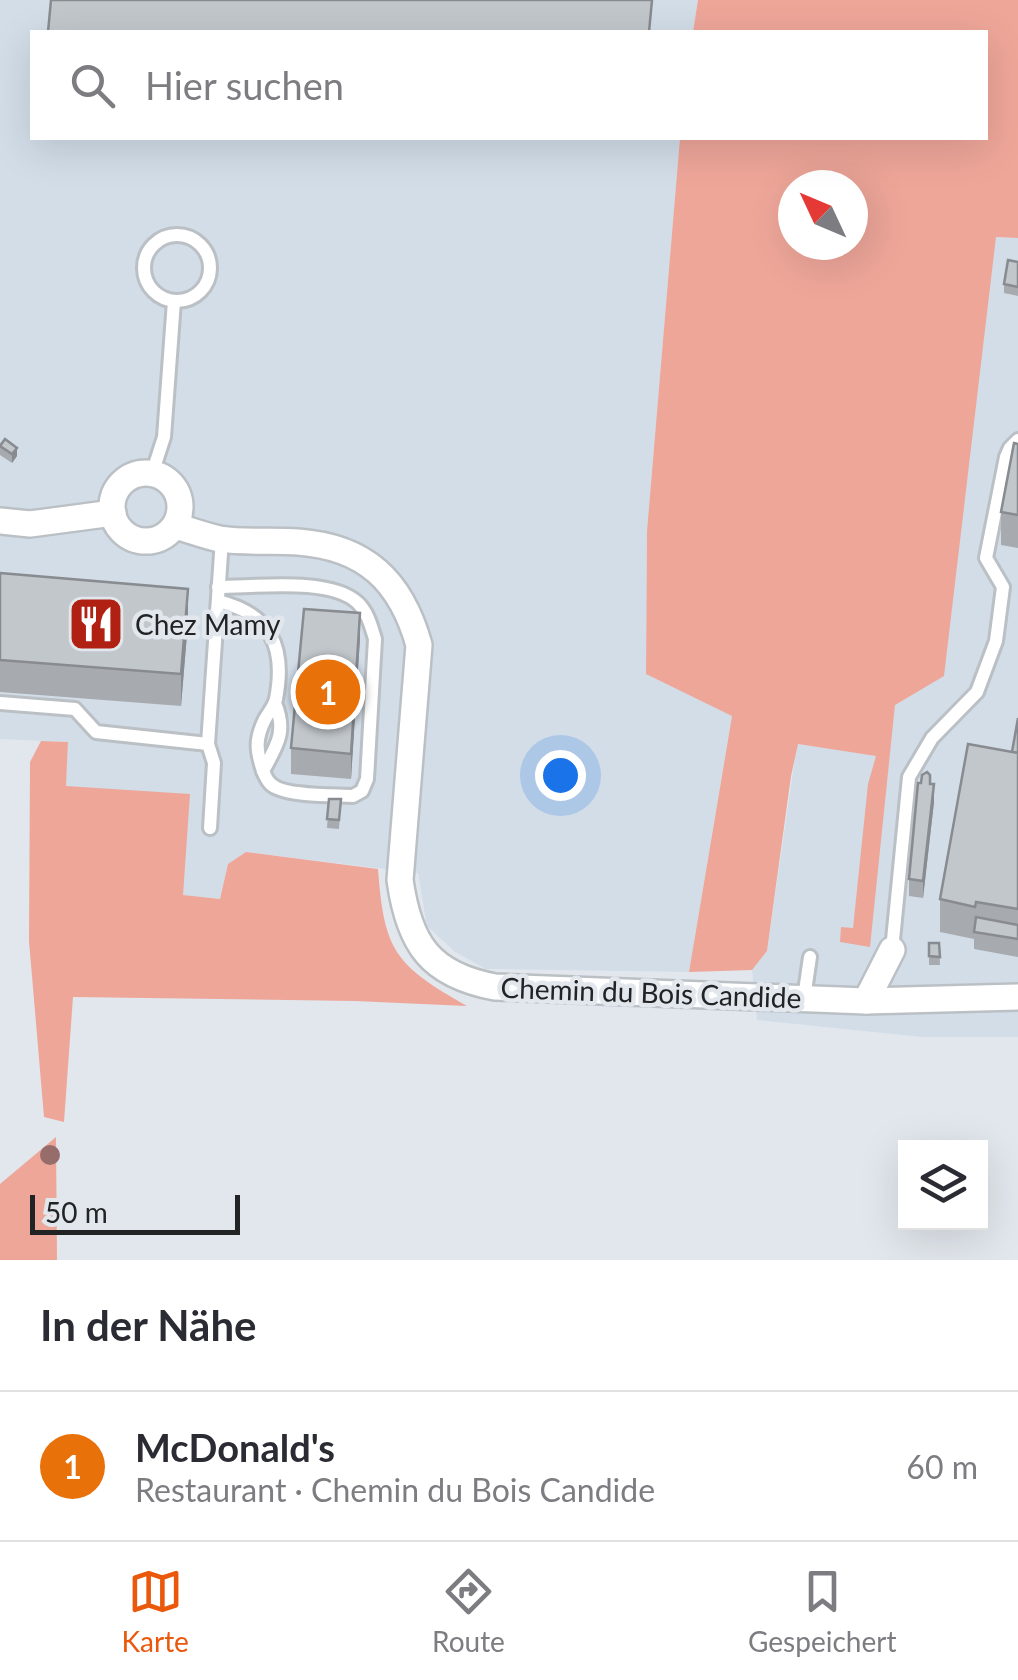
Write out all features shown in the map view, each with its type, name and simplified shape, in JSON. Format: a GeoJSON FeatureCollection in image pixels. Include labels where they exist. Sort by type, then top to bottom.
{"type":"FeatureCollection","features":[{"type":"Feature","properties":{"kind":"street"},"geometry":{"type":"LineString","coordinates":[[142,474],[152,474],[171,484],[180,503],[175,526],[168,534],[146,542],[124,533],[113,514],[112,502],[122,483],[142,474]]}},
{"type":"Feature","properties":{"kind":"street"},"geometry":{"type":"LineString","coordinates":[[0,521],[30,524],[113,514]]}},
{"type":"Feature","properties":{"kind":"street","name":"Chemin du Bois Candide"},"geometry":{"type":"LineString","coordinates":[[175,526],[222,539],[328,547],[369,563],[396,590],[419,645],[400,880],[404,907],[422,948],[439,965],[466,981],[495,986],[866,1001],[1018,997]]}},
{"type":"Feature","properties":{"kind":"street"},"geometry":{"type":"LineString","coordinates":[[866,1001],[892,950]]}},
{"type":"Feature","properties":{"kind":"lane"},"geometry":{"type":"LineString","coordinates":[[179,235],[196,240],[204,248],[210,270],[202,290],[192,298],[174,302],[150,288],[143,268],[151,247],[163,237],[179,235]]}},
{"type":"Feature","properties":{"kind":"lane"},"geometry":{"type":"LineString","coordinates":[[152,474],[164,437],[174,302]]}},
{"type":"Feature","properties":{"kind":"lane"},"geometry":{"type":"LineString","coordinates":[[892,950],[909,777],[932,738],[977,692],[1011,588],[986,558],[1006,457],[1018,440]]}},
{"type":"Feature","properties":{"kind":"lane"},"geometry":{"type":"LineString","coordinates":[[210,828],[214,763],[208,744],[222,539]]}},
{"type":"Feature","properties":{"kind":"lane"},"geometry":{"type":"LineString","coordinates":[[320,586],[358,603],[370,619],[375,638],[367,779],[362,791],[353,796],[274,788],[263,771],[256,746],[275,703],[280,655],[258,617],[218,594],[320,586]]}},
{"type":"Feature","properties":{"kind":"lane"},"geometry":{"type":"LineString","coordinates":[[0,702],[75,709],[96,732],[208,744]]}},
{"type":"Feature","properties":{"kind":"lane"},"geometry":{"type":"LineString","coordinates":[[263,771],[281,735],[281,717],[275,703]]}},
{"type":"Feature","properties":{"kind":"lane"},"geometry":{"type":"LineString","coordinates":[[804,998],[810,957]]}},
{"type":"Feature","properties":{"kind":"shaded area"},"geometry":{"type":"Polygon","coordinates":[[[0,0],[698,0],[693,30],[30,30],[30,140],[680,140],[647,531],[646,674],[732,715],[689,972],[486,969],[455,952],[427,926],[418,873],[246,852],[228,864],[220,899],[182,895],[66,786],[68,742],[0,739],[0,0]]]}},
{"type":"Feature","properties":{"kind":"shaded area"},"geometry":{"type":"Polygon","coordinates":[[[698,0],[1018,0],[1018,238],[996,237],[944,676],[895,705],[870,947],[840,942],[841,927],[853,928],[868,784],[876,756],[798,744],[767,951],[752,970],[689,972],[732,716],[646,674],[647,531],[680,140],[988,140],[988,30],[693,30],[698,0]]]}},
{"type":"Feature","properties":{"kind":"shaded area"},"geometry":{"type":"Polygon","coordinates":[[[996,237],[1018,238],[1018,1037],[922,1037],[757,1020],[752,970],[767,951],[797,744],[889,757],[895,704],[996,237]]]}},
{"type":"Feature","properties":{"kind":"shaded area"},"geometry":{"type":"Polygon","coordinates":[[[41,741],[68,742],[66,786],[190,794],[183,895],[220,899],[228,864],[246,852],[378,869],[384,919],[398,953],[424,979],[467,1006],[73,997],[64,1122],[44,1117],[29,941],[30,762],[41,741]]]}},
{"type":"Feature","properties":{"kind":"shaded area"},"geometry":{"type":"Polygon","coordinates":[[[56,1137],[57,1260],[0,1260],[0,1184],[56,1137]]]}},
{"type":"Feature","properties":{"kind":"building"},"geometry":{"type":"Polygon","coordinates":[[[51,0],[652,0],[649,30],[48,30],[51,0]]]}},
{"type":"Feature","properties":{"kind":"building"},"geometry":{"type":"Polygon","coordinates":[[[1008,260],[1018,262],[1018,287],[1004,284],[1008,260]]]}},
{"type":"Feature","properties":{"kind":"building"},"geometry":{"type":"Polygon","coordinates":[[[5,439],[17,448],[12,454],[0,446],[5,439]]]}},
{"type":"Feature","properties":{"kind":"building"},"geometry":{"type":"Polygon","coordinates":[[[1014,443],[1018,444],[1018,515],[1001,512],[1014,443]]]}},
{"type":"Feature","properties":{"kind":"building"},"geometry":{"type":"Polygon","coordinates":[[[0,573],[188,589],[181,674],[0,660],[0,573]]]}},
{"type":"Feature","properties":{"kind":"building"},"geometry":{"type":"Polygon","coordinates":[[[304,609],[360,613],[351,754],[291,748],[304,609]]]}},
{"type":"Feature","properties":{"kind":"building"},"geometry":{"type":"Polygon","coordinates":[[[1018,718],[1018,753],[1012,752],[1018,718]]]}},
{"type":"Feature","properties":{"kind":"building"},"geometry":{"type":"Polygon","coordinates":[[[968,744],[1018,753],[1018,909],[976,902],[975,907],[940,899],[968,744]]]}},
{"type":"Feature","properties":{"kind":"building"},"geometry":{"type":"Polygon","coordinates":[[[927,772],[930,784],[934,784],[923,881],[909,879],[918,783],[927,772]]]}},
{"type":"Feature","properties":{"kind":"building"},"geometry":{"type":"Polygon","coordinates":[[[329,799],[341,799],[339,820],[327,819],[329,799]]]}},
{"type":"Feature","properties":{"kind":"building"},"geometry":{"type":"Polygon","coordinates":[[[976,917],[1018,925],[1018,939],[974,932],[976,917]]]}},
{"type":"Feature","properties":{"kind":"building"},"geometry":{"type":"Polygon","coordinates":[[[929,943],[939,943],[940,957],[929,956],[929,943]]]}},
{"type":"Feature","properties":{"kind":"place","name":"Chez Mamy"},"geometry":{"type":"Point","coordinates":[96,624]}},
{"type":"Feature","properties":{"kind":"place","name":"McDonald's"},"geometry":{"type":"Point","coordinates":[328,692]}}]}
